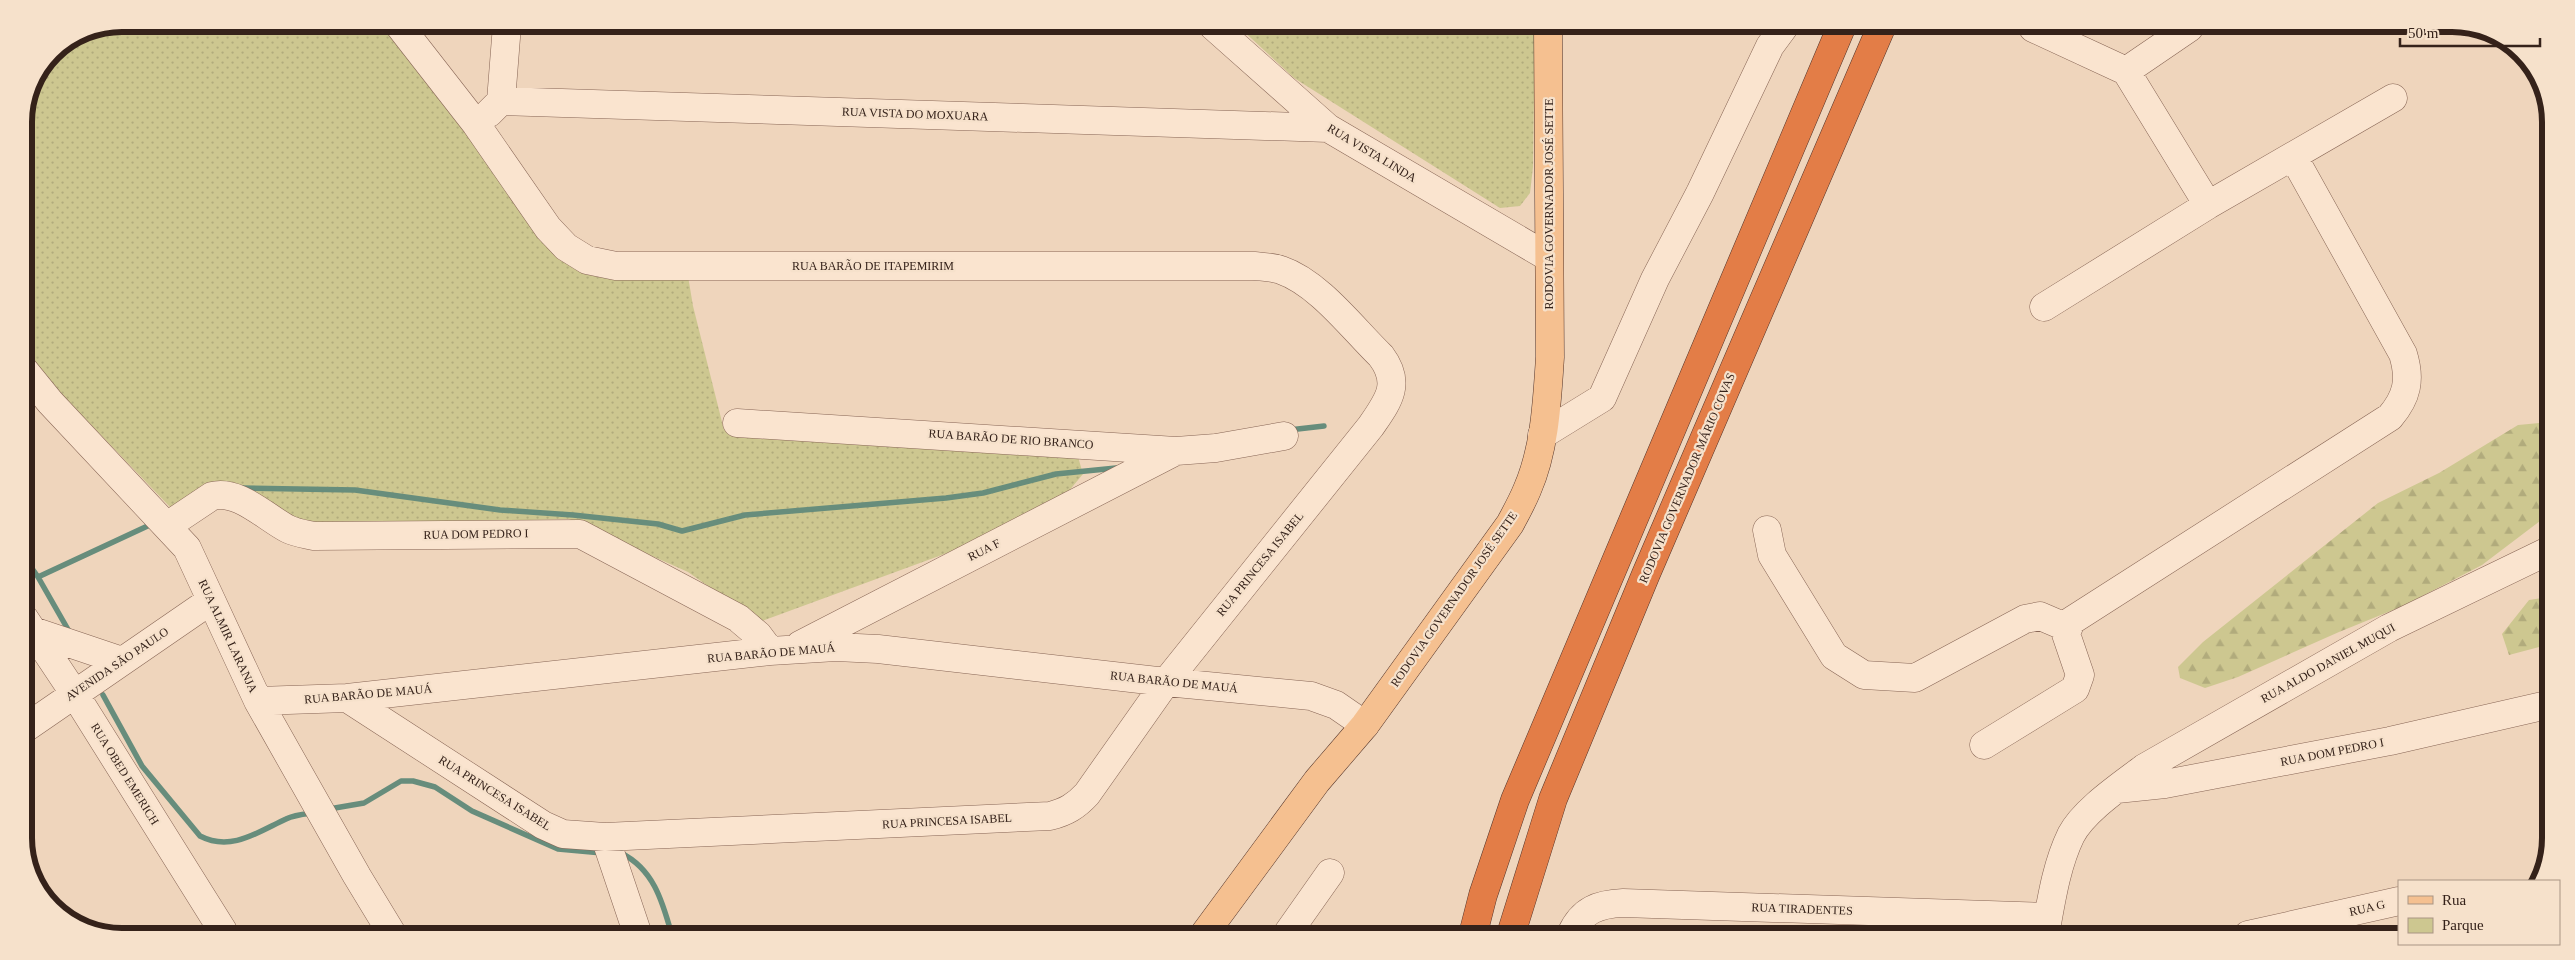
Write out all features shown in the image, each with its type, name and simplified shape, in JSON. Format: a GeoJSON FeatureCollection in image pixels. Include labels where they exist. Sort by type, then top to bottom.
{"type":"FeatureCollection","features":[{"type":"Feature","properties":{"kind":"highway"},"geometry":{"type":"LineString","coordinates":[[1475,928],[1483,895],[1515,800],[1839,32]]}},
{"type":"Feature","properties":{"kind":"highway","name":"RODOVIA GOVERNADOR MÁRIO COVAS"},"geometry":{"type":"LineString","coordinates":[[1514,928],[1552,799],[1646,574],[1879,32]]}},
{"type":"Feature","properties":{"kind":"highway"},"geometry":{"type":"LineString","coordinates":[[1838,130],[1886,47],[1898,32]]}},
{"type":"Feature","properties":{"kind":"main road","name":"RODOVIA GOVERNADOR JOSÉ SETTE"},"geometry":{"type":"LineString","coordinates":[[1209,928],[1317,781],[1365,725],[1510,524],[1528,489],[1542,435],[1547,405],[1550,357],[1548,32]]}},
{"type":"Feature","properties":{"kind":"street"},"geometry":{"type":"LineString","coordinates":[[1542,435],[1602,398],[1655,279],[1700,192],[1770,46],[1781,32]]}},
{"type":"Feature","properties":{"kind":"street"},"geometry":{"type":"LineString","coordinates":[[2042,32],[2126,72],[2208,205]]}},
{"type":"Feature","properties":{"kind":"street"},"geometry":{"type":"LineString","coordinates":[[2126,72],[2184,32]]}},
{"type":"Feature","properties":{"kind":"street","name":"RUA BARÃO DE ITAPEMIRIM"},"geometry":{"type":"LineString","coordinates":[[405,33],[476,124],[548,228],[566,247],[587,260],[616,266],[1254,266],[1280,269],[1299,278],[1314,289],[1381,356],[1389,367],[1392,378],[1392,388],[1387,402]]}},
{"type":"Feature","properties":{"kind":"street"},"geometry":{"type":"LineString","coordinates":[[476,124],[501,101],[506,33]]}},
{"type":"Feature","properties":{"kind":"street","name":"RUA VISTA LINDA"},"geometry":{"type":"LineString","coordinates":[[1220,33],[1328,128],[1548,257]]}},
{"type":"Feature","properties":{"kind":"street"},"geometry":{"type":"LineString","coordinates":[[2044,307],[2208,205],[2393,98]]}},
{"type":"Feature","properties":{"kind":"street","name":"RUA VISTA DO MOXUARA"},"geometry":{"type":"LineString","coordinates":[[501,101],[1328,128]]}},
{"type":"Feature","properties":{"kind":"street"},"geometry":{"type":"LineString","coordinates":[[1984,745],[2075,689],[2080,675],[2067,640],[2071,621],[2390,417],[2401,404],[2407,388],[2408,371],[2403,354],[2293,156]]}},
{"type":"Feature","properties":{"kind":"street","name":"RUA ALMIR LARANJA"},"geometry":{"type":"LineString","coordinates":[[32,380],[50,402],[187,548],[258,701],[389,928]]}},
{"type":"Feature","properties":{"kind":"street","name":"RUA PRINCESA ISABEL"},"geometry":{"type":"LineString","coordinates":[[347,698],[543,825],[563,834],[605,837],[1050,816],[1064,812],[1077,805],[1087,794],[1166,682],[1387,402]]}},
{"type":"Feature","properties":{"kind":"street","name":"RUA BARÃO DE RIO BRANCO"},"geometry":{"type":"LineString","coordinates":[[736,423],[1176,450],[1216,448],[1284,436]]}},
{"type":"Feature","properties":{"kind":"street","name":"RUA F"},"geometry":{"type":"LineString","coordinates":[[781,650],[1176,450]]}},
{"type":"Feature","properties":{"kind":"street","name":"RUA DOM PEDRO I"},"geometry":{"type":"LineString","coordinates":[[167,526],[212,496],[219,494],[235,497],[289,530],[314,536],[580,534],[738,618],[758,635],[781,650]]}},
{"type":"Feature","properties":{"kind":"street"},"geometry":{"type":"LineString","coordinates":[[1767,530],[1772,555],[1834,656],[1864,675],[1915,678],[2025,619],[2040,616],[2068,628]]}},
{"type":"Feature","properties":{"kind":"street","name":"RUA ALDO DANIEL MUQUI"},"geometry":{"type":"LineString","coordinates":[[2046,926],[2060,862],[2072,834],[2116,789],[2144,768],[2389,628],[2542,554]]}},
{"type":"Feature","properties":{"kind":"street","name":"AVENIDA SÃO PAULO"},"geometry":{"type":"LineString","coordinates":[[33,723],[210,601]]}},
{"type":"Feature","properties":{"kind":"street"},"geometry":{"type":"LineString","coordinates":[[33,626],[122,661]]}},
{"type":"Feature","properties":{"kind":"street","name":"RUA OBED EMERICH"},"geometry":{"type":"LineString","coordinates":[[33,631],[74,693],[221,928]]}},
{"type":"Feature","properties":{"kind":"street","name":"RUA BARÃO DE MAUÁ"},"geometry":{"type":"LineString","coordinates":[[258,701],[347,698],[781,650],[878,649],[1166,682],[1311,696],[1336,705],[1365,725]]}},
{"type":"Feature","properties":{"kind":"street","name":"RUA DOM PEDRO I"},"geometry":{"type":"LineString","coordinates":[[2116,789],[2165,784],[2390,741],[2542,706]]}},
{"type":"Feature","properties":{"kind":"street"},"geometry":{"type":"LineString","coordinates":[[605,837],[636,928]]}},
{"type":"Feature","properties":{"kind":"street"},"geometry":{"type":"LineString","coordinates":[[1291,928],[1330,873]]}},
{"type":"Feature","properties":{"kind":"street","name":"RUA G"},"geometry":{"type":"LineString","coordinates":[[2279,928],[2398,901]]}},
{"type":"Feature","properties":{"kind":"street","name":"RUA TIRADENTES"},"geometry":{"type":"LineString","coordinates":[[1574,928],[1579,919],[1589,909],[1623,902],[2046,926]]}},
{"type":"Feature","properties":{"kind":"green space"},"geometry":{"type":"Polygon","coordinates":[[[1535,32],[1533,167],[1530,193],[1520,206],[1500,208],[1294,78],[1245,33],[1535,32]]]}},
{"type":"Feature","properties":{"kind":"green space"},"geometry":{"type":"Polygon","coordinates":[[[392,33],[543,238],[574,269],[688,276],[693,306],[724,430],[1076,450],[1083,474],[1048,516],[759,622],[688,572],[569,519],[297,526],[232,483],[170,507],[32,364],[32,122],[34,105],[44,77],[59,59],[77,44],[105,34],[392,33]]]}},
{"type":"Feature","properties":{"kind":"green space"},"geometry":{"type":"Polygon","coordinates":[[[2542,423],[2542,520],[2482,565],[2403,606],[2238,677],[2205,688],[2180,678],[2178,667],[2203,642],[2378,503],[2439,473],[2518,425],[2542,423]]]}},
{"type":"Feature","properties":{"kind":"green space"},"geometry":{"type":"Polygon","coordinates":[[[2542,598],[2542,646],[2509,655],[2502,634],[2529,600],[2542,598]]]}},
{"type":"Feature","properties":{"kind":"waterway"},"geometry":{"type":"LineString","coordinates":[[1289,430],[1324,426]]}},
{"type":"Feature","properties":{"kind":"waterway"},"geometry":{"type":"LineString","coordinates":[[240,488],[355,490],[500,510],[658,524],[682,531],[745,515],[946,498],[983,493],[1056,474],[1116,468]]}},
{"type":"Feature","properties":{"kind":"waterway"},"geometry":{"type":"LineString","coordinates":[[38,577],[154,523]]}},
{"type":"Feature","properties":{"kind":"waterway"},"geometry":{"type":"LineString","coordinates":[[33,569],[70,633]]}},
{"type":"Feature","properties":{"kind":"waterway"},"geometry":{"type":"LineString","coordinates":[[103,695],[142,766],[200,836],[223,842],[233,841],[255,834],[289,818],[312,813]]}},
{"type":"Feature","properties":{"kind":"waterway"},"geometry":{"type":"LineString","coordinates":[[329,809],[364,803],[401,781],[413,781],[435,787],[472,811],[558,849],[602,853]]}},
{"type":"Feature","properties":{"kind":"waterway"},"geometry":{"type":"LineString","coordinates":[[621,853],[641,868],[655,886],[670,928]]}}]}
